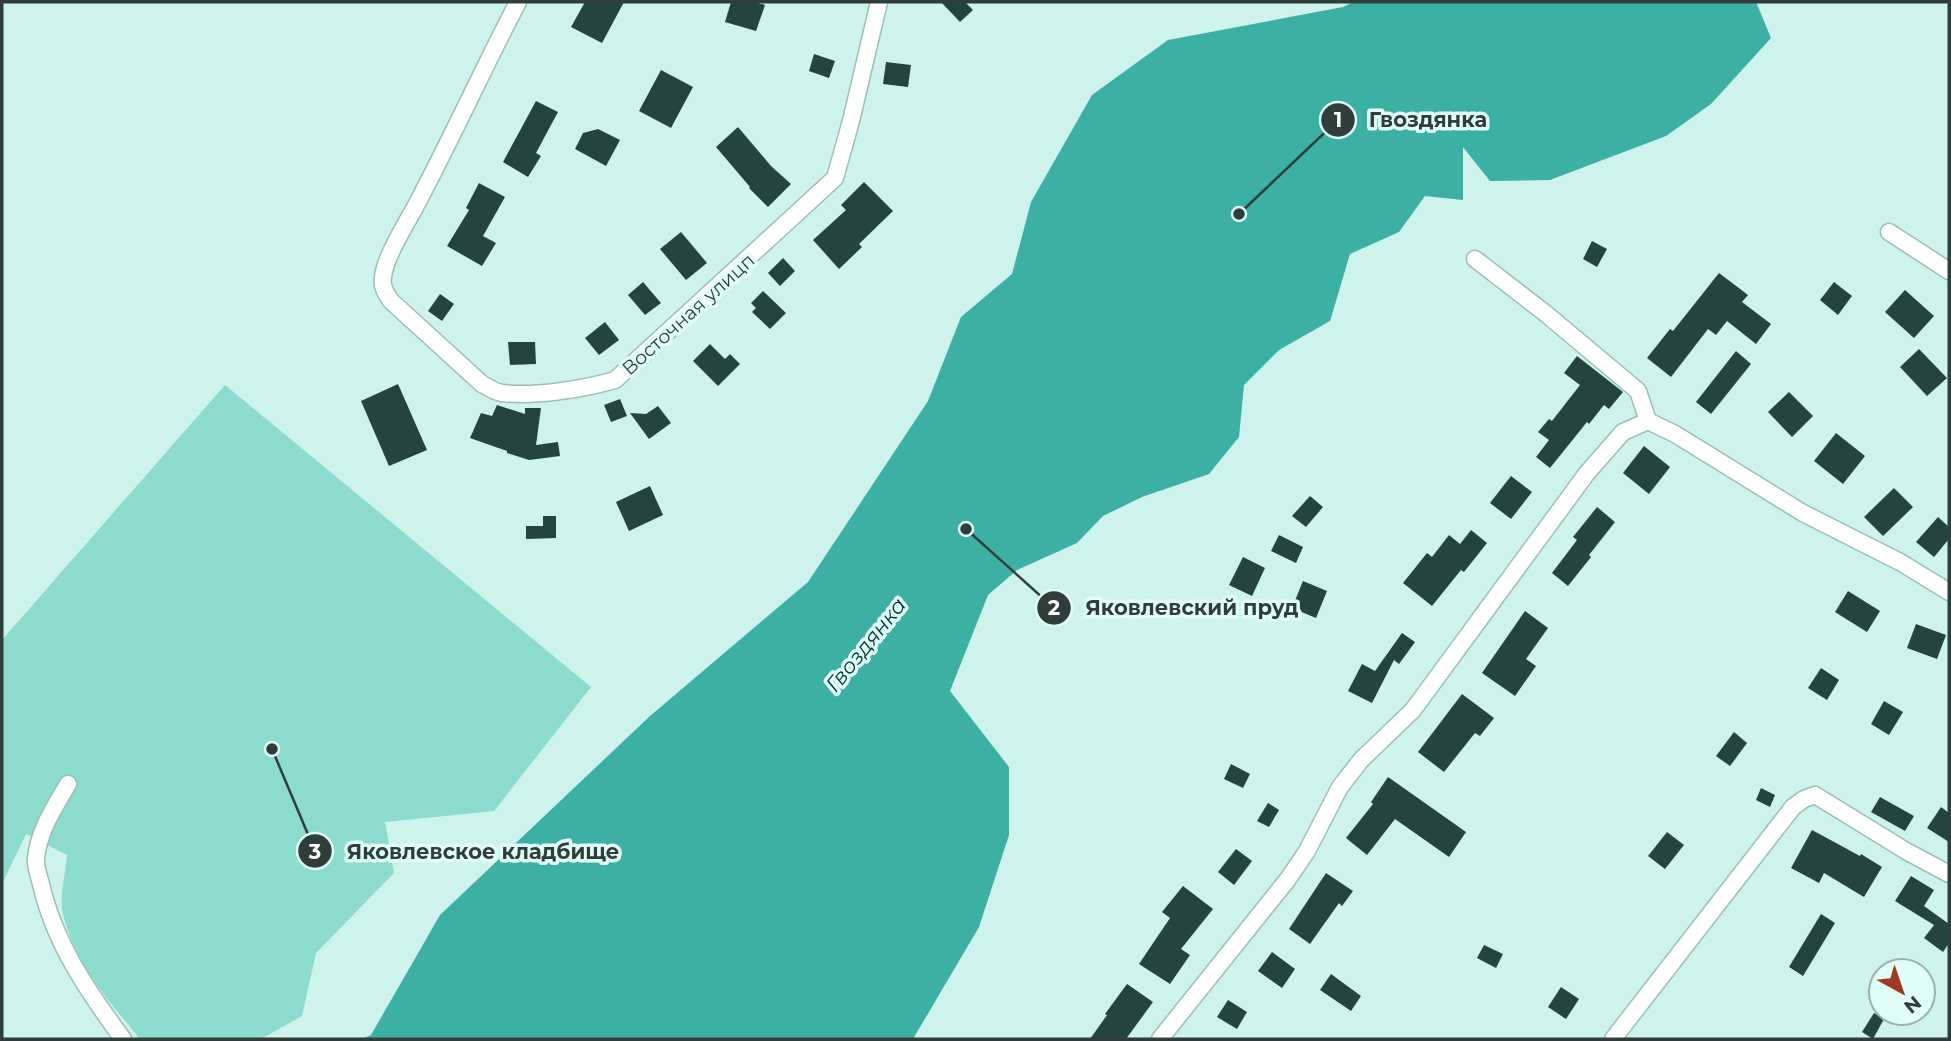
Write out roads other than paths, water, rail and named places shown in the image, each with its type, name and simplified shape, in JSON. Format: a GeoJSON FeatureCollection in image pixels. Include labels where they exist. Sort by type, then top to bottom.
{"type":"FeatureCollection","features":[{"type":"Feature","properties":{"kind":"street","name":"Восточная улицп"},"geometry":{"type":"LineString","coordinates":[[518,2],[387,261],[382,278],[384,290],[391,301],[482,384],[499,393],[527,394],[593,387],[615,380],[835,178],[879,2]]}},
{"type":"Feature","properties":{"kind":"street"},"geometry":{"type":"LineString","coordinates":[[1889,232],[1949,271]]}},
{"type":"Feature","properties":{"kind":"street"},"geometry":{"type":"LineString","coordinates":[[1475,259],[1638,391],[1648,421],[1675,434],[1803,513],[1900,562],[1949,592]]}},
{"type":"Feature","properties":{"kind":"street"},"geometry":{"type":"LineString","coordinates":[[1160,1039],[1288,878],[1307,851],[1340,787],[1360,760],[1413,710],[1587,473],[1623,432],[1648,421]]}},
{"type":"Feature","properties":{"kind":"street"},"geometry":{"type":"LineString","coordinates":[[68,784],[45,824],[36,860],[45,903],[68,957],[90,994],[123,1039]]}},
{"type":"Feature","properties":{"kind":"street"},"geometry":{"type":"LineString","coordinates":[[1613,1039],[1793,807],[1804,799],[1815,795],[1949,874]]}},
{"type":"Feature","properties":{"kind":"water"},"geometry":{"type":"Polygon","coordinates":[[[1353,2],[1756,2],[1771,38],[1711,104],[1666,136],[1550,180],[1490,181],[1463,147],[1463,200],[1425,196],[1399,232],[1350,254],[1330,321],[1279,350],[1244,385],[1239,437],[1209,474],[1142,497],[1103,516],[1077,543],[1017,570],[988,595],[950,691],[1009,767],[1009,835],[979,927],[913,1039],[362,1039],[371,1035],[440,915],[650,716],[808,582],[928,401],[961,317],[1012,274],[1031,202],[1092,95],[1168,40],[1343,7],[1353,2]]]}},
{"type":"Feature","properties":{"kind":"place","name":"Гвоздянка"},"geometry":{"type":"Point","coordinates":[1239,214]}},
{"type":"Feature","properties":{"kind":"place","name":"Яковлевский пруд"},"geometry":{"type":"Point","coordinates":[966,529]}},
{"type":"Feature","properties":{"kind":"place","name":"Яковлевское кладбище"},"geometry":{"type":"Point","coordinates":[272,749]}}]}
